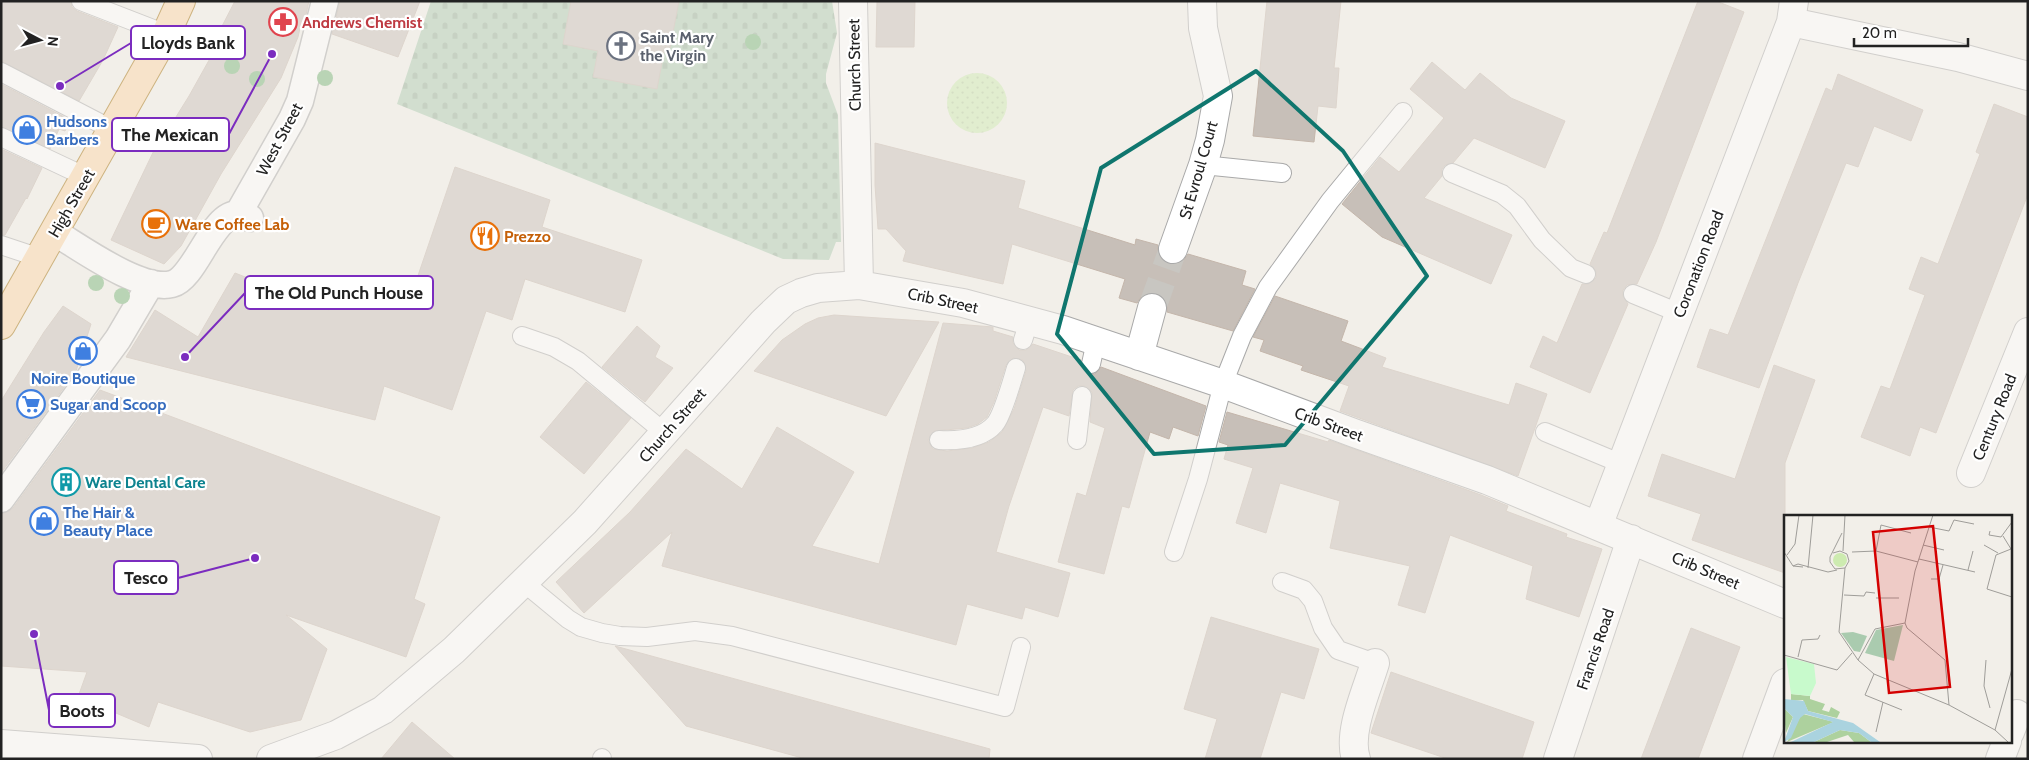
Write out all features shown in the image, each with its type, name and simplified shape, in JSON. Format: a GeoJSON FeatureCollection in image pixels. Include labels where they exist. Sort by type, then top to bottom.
{"type":"FeatureCollection","features":[{"type":"Feature","properties":{"kind":"main road","name":"High Street"},"geometry":{"type":"LineString","coordinates":[[3,319],[86,177],[166,34],[181,1]]}},
{"type":"Feature","properties":{"kind":"street","name":"West Street"},"geometry":{"type":"LineString","coordinates":[[151,283],[172,284],[184,276],[224,220],[244,216],[300,101],[325,1]]}},
{"type":"Feature","properties":{"kind":"street","name":"Church Street"},"geometry":{"type":"LineString","coordinates":[[271,759],[336,735],[383,710],[454,650],[585,522],[763,322],[786,300],[818,288],[859,285],[853,1]]}},
{"type":"Feature","properties":{"kind":"street","name":"St Evroul Court"},"geometry":{"type":"LineString","coordinates":[[1174,249],[1203,165],[1210,140],[1218,96],[1203,28],[1202,1]]}},
{"type":"Feature","properties":{"kind":"street"},"geometry":{"type":"LineString","coordinates":[[1793,12],[2028,76]]}},
{"type":"Feature","properties":{"kind":"street","name":"Coronation Road"},"geometry":{"type":"LineString","coordinates":[[1598,526],[1793,12]]}},
{"type":"Feature","properties":{"kind":"street"},"geometry":{"type":"LineString","coordinates":[[1,499],[118,340],[151,283],[136,279],[112,267],[54,232]]}},
{"type":"Feature","properties":{"kind":"street","name":"Crib Street"},"geometry":{"type":"LineString","coordinates":[[859,285],[963,303],[1026,331],[1064,330],[1093,352],[1139,356],[1223,384],[1487,480],[1784,604]]}},
{"type":"Feature","properties":{"kind":"street"},"geometry":{"type":"LineString","coordinates":[[1139,356],[1152,308]]}},
{"type":"Feature","properties":{"kind":"street","name":"Century Road"},"geometry":{"type":"LineString","coordinates":[[1971,473],[2028,332]]}},
{"type":"Feature","properties":{"kind":"street","name":"Francis Road"},"geometry":{"type":"LineString","coordinates":[[1558,759],[1631,539]]}},
{"type":"Feature","properties":{"kind":"street"},"geometry":{"type":"LineString","coordinates":[[1356,759],[1353,744],[1356,726],[1375,663]]}},
{"type":"Feature","properties":{"kind":"street"},"geometry":{"type":"LineString","coordinates":[[1757,759],[1784,686]]}},
{"type":"Feature","properties":{"kind":"street"},"geometry":{"type":"LineString","coordinates":[[2000,759],[2007,742]]}},
{"type":"Feature","properties":{"kind":"street"},"geometry":{"type":"LineString","coordinates":[[6,749],[198,759]]}},
{"type":"Feature","properties":{"kind":"lane"},"geometry":{"type":"LineString","coordinates":[[81,1],[166,34]]}},
{"type":"Feature","properties":{"kind":"lane"},"geometry":{"type":"LineString","coordinates":[[1,72],[112,130]]}},
{"type":"Feature","properties":{"kind":"lane"},"geometry":{"type":"LineString","coordinates":[[1174,552],[1198,479],[1223,384],[1242,336],[1268,288],[1330,201],[1403,112]]}},
{"type":"Feature","properties":{"kind":"lane"},"geometry":{"type":"LineString","coordinates":[[1,137],[86,177]]}},
{"type":"Feature","properties":{"kind":"lane"},"geometry":{"type":"LineString","coordinates":[[1203,165],[1282,172]]}},
{"type":"Feature","properties":{"kind":"lane"},"geometry":{"type":"LineString","coordinates":[[1452,173],[1502,194],[1517,206],[1542,240],[1571,268],[1586,274]]}},
{"type":"Feature","properties":{"kind":"lane"},"geometry":{"type":"LineString","coordinates":[[1,245],[40,258]]}},
{"type":"Feature","properties":{"kind":"lane"},"geometry":{"type":"LineString","coordinates":[[1633,294],[1679,313]]}},
{"type":"Feature","properties":{"kind":"lane"},"geometry":{"type":"LineString","coordinates":[[522,336],[554,347],[578,361],[665,433]]}},
{"type":"Feature","properties":{"kind":"lane"},"geometry":{"type":"LineString","coordinates":[[940,440],[960,441],[980,434],[995,424],[1009,393],[1016,368]]}},
{"type":"Feature","properties":{"kind":"lane"},"geometry":{"type":"LineString","coordinates":[[1078,440],[1082,396]]}},
{"type":"Feature","properties":{"kind":"lane"},"geometry":{"type":"LineString","coordinates":[[1545,432],[1622,464]]}},
{"type":"Feature","properties":{"kind":"lane"},"geometry":{"type":"LineString","coordinates":[[522,582],[568,619],[581,627],[602,633],[647,637],[695,631],[732,636],[1005,707],[1020,647]]}},
{"type":"Feature","properties":{"kind":"lane"},"geometry":{"type":"LineString","coordinates":[[1282,582],[1304,590],[1313,601],[1323,628],[1338,650],[1375,663]]}},
{"type":"Feature","properties":{"kind":"highlighted area"},"geometry":{"type":"Polygon","coordinates":[[[1256,71],[1343,151],[1427,276],[1285,445],[1154,454],[1057,334],[1101,168],[1256,71]]]}},
{"type":"Feature","properties":{"kind":"green space"},"geometry":{"type":"Polygon","coordinates":[[[431,1],[832,1],[837,33],[826,74],[826,83],[838,115],[841,242],[836,242],[829,260],[783,259],[397,104],[431,1]]]}},
{"type":"Feature","properties":{"kind":"green space"},"geometry":{"type":"Polygon","coordinates":[[[977,73],[994,78],[1002,86],[1007,103],[1002,120],[994,128],[977,133],[960,128],[952,120],[947,103],[952,86],[960,78],[977,73]]]}},
{"type":"Feature","properties":{"kind":"building"},"geometry":{"type":"Polygon","coordinates":[[[1,1],[71,1],[72,7],[77,11],[118,27],[103,60],[79,101],[1,61],[1,1]]]}},
{"type":"Feature","properties":{"kind":"building"},"geometry":{"type":"Polygon","coordinates":[[[235,1],[309,1],[304,24],[301,24],[298,37],[281,78],[221,174],[181,246],[164,264],[111,240],[159,140],[161,141],[189,96],[222,37],[219,32],[235,1]]]}},
{"type":"Feature","properties":{"kind":"building"},"geometry":{"type":"Polygon","coordinates":[[[340,1],[420,1],[398,57],[332,34],[340,1]]]}},
{"type":"Feature","properties":{"kind":"building","name":"Saint Mary the Virgin"},"geometry":{"type":"Polygon","coordinates":[[[571,1],[679,1],[670,48],[665,47],[657,89],[593,77],[598,51],[563,44],[571,1]]]}},
{"type":"Feature","properties":{"kind":"building"},"geometry":{"type":"Polygon","coordinates":[[[877,1],[915,1],[914,47],[876,47],[877,1]]]}},
{"type":"Feature","properties":{"kind":"building"},"geometry":{"type":"Polygon","coordinates":[[[1267,1],[1341,1],[1334,68],[1339,68],[1336,108],[1318,106],[1314,142],[1253,136],[1267,1]]]}},
{"type":"Feature","properties":{"kind":"building"},"geometry":{"type":"Polygon","coordinates":[[[1698,1],[1716,1],[1744,12],[1656,242],[1637,284],[1627,285],[1623,290],[1623,296],[1628,304],[1590,393],[1530,367],[1543,336],[1557,343],[1582,284],[1588,284],[1596,278],[1596,272],[1590,264],[1604,232],[1607,233],[1698,1]]]}},
{"type":"Feature","properties":{"kind":"building"},"geometry":{"type":"Polygon","coordinates":[[[1432,62],[1465,90],[1480,73],[1511,98],[1565,121],[1545,168],[1474,138],[1453,163],[1445,165],[1442,169],[1442,176],[1424,198],[1512,235],[1491,284],[1382,237],[1342,204],[1380,157],[1399,172],[1444,118],[1410,89],[1432,62]]]}},
{"type":"Feature","properties":{"kind":"building"},"geometry":{"type":"Polygon","coordinates":[[[1838,74],[1923,110],[1911,141],[1874,126],[1858,167],[1846,163],[1759,388],[1697,367],[1710,329],[1728,335],[1826,88],[1832,91],[1838,74]]]}},
{"type":"Feature","properties":{"kind":"building"},"geometry":{"type":"Polygon","coordinates":[[[1,84],[70,120],[65,131],[59,129],[50,149],[1,127],[1,84]]]}},
{"type":"Feature","properties":{"kind":"building"},"geometry":{"type":"Polygon","coordinates":[[[1994,104],[2028,117],[2028,194],[1936,433],[1920,427],[1910,456],[1861,437],[1881,386],[1890,389],[1925,295],[1909,289],[1921,257],[1938,264],[1980,154],[1976,152],[1994,104]]]}},
{"type":"Feature","properties":{"kind":"building"},"geometry":{"type":"Polygon","coordinates":[[[875,143],[1025,181],[1018,208],[1135,245],[1136,239],[1158,245],[1161,259],[1168,264],[1176,264],[1183,261],[1188,254],[1246,271],[1242,285],[1255,289],[1233,331],[1167,312],[1167,304],[1163,297],[1157,293],[1148,293],[1141,297],[1137,303],[1119,298],[1125,279],[1012,244],[1003,284],[903,261],[906,251],[886,229],[878,229],[875,143]]]}},
{"type":"Feature","properties":{"kind":"building"},"geometry":{"type":"Polygon","coordinates":[[[1,149],[42,168],[27,199],[5,235],[1,235],[1,149]]]}},
{"type":"Feature","properties":{"kind":"building"},"geometry":{"type":"Polygon","coordinates":[[[455,167],[550,200],[542,227],[642,260],[625,312],[525,279],[512,320],[486,311],[452,410],[384,386],[375,420],[126,357],[155,310],[198,337],[235,273],[329,310],[339,280],[408,305],[455,167]]]}},
{"type":"Feature","properties":{"kind":"building"},"geometry":{"type":"Polygon","coordinates":[[[1275,296],[1348,321],[1341,341],[1386,358],[1382,367],[1509,405],[1516,383],[1547,394],[1518,476],[1340,411],[1349,386],[1301,370],[1303,366],[1260,351],[1264,340],[1253,337],[1275,296]]]}},
{"type":"Feature","properties":{"kind":"building"},"geometry":{"type":"Polygon","coordinates":[[[63,306],[91,324],[76,371],[1,473],[1,401],[44,332],[63,306]]]}},
{"type":"Feature","properties":{"kind":"building"},"geometry":{"type":"Polygon","coordinates":[[[834,315],[939,322],[886,416],[754,371],[782,340],[805,324],[818,318],[834,315]]]}},
{"type":"Feature","properties":{"kind":"building"},"geometry":{"type":"Polygon","coordinates":[[[943,323],[993,327],[993,331],[1013,337],[1013,343],[1019,350],[1026,350],[1033,344],[1081,360],[1081,368],[1088,374],[1095,374],[1101,367],[1206,406],[1198,436],[1173,427],[1169,439],[1150,432],[1129,508],[1122,506],[1104,574],[1058,562],[1077,493],[1086,496],[1105,428],[1090,422],[1092,392],[1084,386],[1078,386],[1073,390],[1069,416],[1043,407],[1009,506],[996,552],[1070,573],[1058,617],[1025,607],[1022,619],[967,604],[956,645],[662,566],[672,532],[584,613],[556,582],[630,512],[686,449],[742,489],[777,427],[854,472],[812,546],[879,564],[943,323]],[[1013,358],[1006,365],[987,417],[978,424],[967,428],[934,431],[928,440],[933,449],[947,451],[972,448],[989,442],[1002,432],[1014,409],[1026,371],[1023,360],[1013,358]]]}},
{"type":"Feature","properties":{"kind":"building"},"geometry":{"type":"Polygon","coordinates":[[[637,326],[660,346],[655,357],[673,368],[645,402],[602,367],[637,326]]]}},
{"type":"Feature","properties":{"kind":"building"},"geometry":{"type":"Polygon","coordinates":[[[1774,365],[1815,380],[1785,463],[1784,573],[1692,540],[1701,514],[1648,496],[1662,454],[1735,479],[1774,365]]]}},
{"type":"Feature","properties":{"kind":"building"},"geometry":{"type":"Polygon","coordinates":[[[586,382],[631,418],[584,474],[540,437],[586,382]]]}},
{"type":"Feature","properties":{"kind":"building"},"geometry":{"type":"Polygon","coordinates":[[[100,390],[440,517],[414,599],[425,604],[406,657],[286,615],[327,649],[301,720],[250,732],[158,702],[149,727],[78,697],[87,672],[1,666],[1,514],[13,508],[100,390]]]}},
{"type":"Feature","properties":{"kind":"building"},"geometry":{"type":"Polygon","coordinates":[[[1227,412],[1328,442],[1329,440],[1481,495],[1508,506],[1506,511],[1567,534],[1566,537],[1602,549],[1579,617],[1526,599],[1533,566],[1450,535],[1425,613],[1398,605],[1410,566],[1330,548],[1340,501],[1280,483],[1266,533],[1236,523],[1253,468],[1224,459],[1228,445],[1219,442],[1227,412]]]}},
{"type":"Feature","properties":{"kind":"building"},"geometry":{"type":"Polygon","coordinates":[[[1211,617],[1319,649],[1304,699],[1281,692],[1260,759],[1205,759],[1217,719],[1184,709],[1211,617]]]}},
{"type":"Feature","properties":{"kind":"building"},"geometry":{"type":"Polygon","coordinates":[[[1691,628],[1740,647],[1698,759],[1641,759],[1691,628]]]}},
{"type":"Feature","properties":{"kind":"building"},"geometry":{"type":"Polygon","coordinates":[[[615,646],[990,749],[989,759],[806,759],[686,726],[615,646]]]}},
{"type":"Feature","properties":{"kind":"building"},"geometry":{"type":"Polygon","coordinates":[[[1391,672],[1534,722],[1522,759],[1448,759],[1371,733],[1391,672]]]}},
{"type":"Feature","properties":{"kind":"building"},"geometry":{"type":"Polygon","coordinates":[[[412,722],[455,759],[381,759],[412,722]]]}},
{"type":"Feature","properties":{"kind":"tunnel"},"geometry":{"type":"LineString","coordinates":[[1152,308],[1173,249]]}},
{"type":"Feature","properties":{"kind":"place","name":"Andrews Chemist"},"geometry":{"type":"Point","coordinates":[283,22]}},
{"type":"Feature","properties":{"kind":"place","name":"Saint Mary the Virgin"},"geometry":{"type":"Point","coordinates":[621,46]}},
{"type":"Feature","properties":{"kind":"place","name":"The Mexican"},"geometry":{"type":"Point","coordinates":[272,54]}},
{"type":"Feature","properties":{"kind":"place","name":"Lloyds Bank"},"geometry":{"type":"Point","coordinates":[60,86]}},
{"type":"Feature","properties":{"kind":"place","name":"Hudsons Barbers"},"geometry":{"type":"Point","coordinates":[27,130]}},
{"type":"Feature","properties":{"kind":"place","name":"Ware Coffee Lab"},"geometry":{"type":"Point","coordinates":[156,224]}},
{"type":"Feature","properties":{"kind":"place","name":"Prezzo"},"geometry":{"type":"Point","coordinates":[485,236]}},
{"type":"Feature","properties":{"kind":"place","name":"Noire Boutique"},"geometry":{"type":"Point","coordinates":[83,351]}},
{"type":"Feature","properties":{"kind":"place","name":"The Old Punch House"},"geometry":{"type":"Point","coordinates":[185,357]}},
{"type":"Feature","properties":{"kind":"place","name":"Sugar and Scoop"},"geometry":{"type":"Point","coordinates":[31,404]}},
{"type":"Feature","properties":{"kind":"place","name":"Ware Dental Care"},"geometry":{"type":"Point","coordinates":[66,482]}},
{"type":"Feature","properties":{"kind":"place","name":"The Hair & Beauty Place"},"geometry":{"type":"Point","coordinates":[44,521]}},
{"type":"Feature","properties":{"kind":"place","name":"Tesco"},"geometry":{"type":"Point","coordinates":[255,558]}},
{"type":"Feature","properties":{"kind":"place","name":"Boots"},"geometry":{"type":"Point","coordinates":[34,634]}}]}
